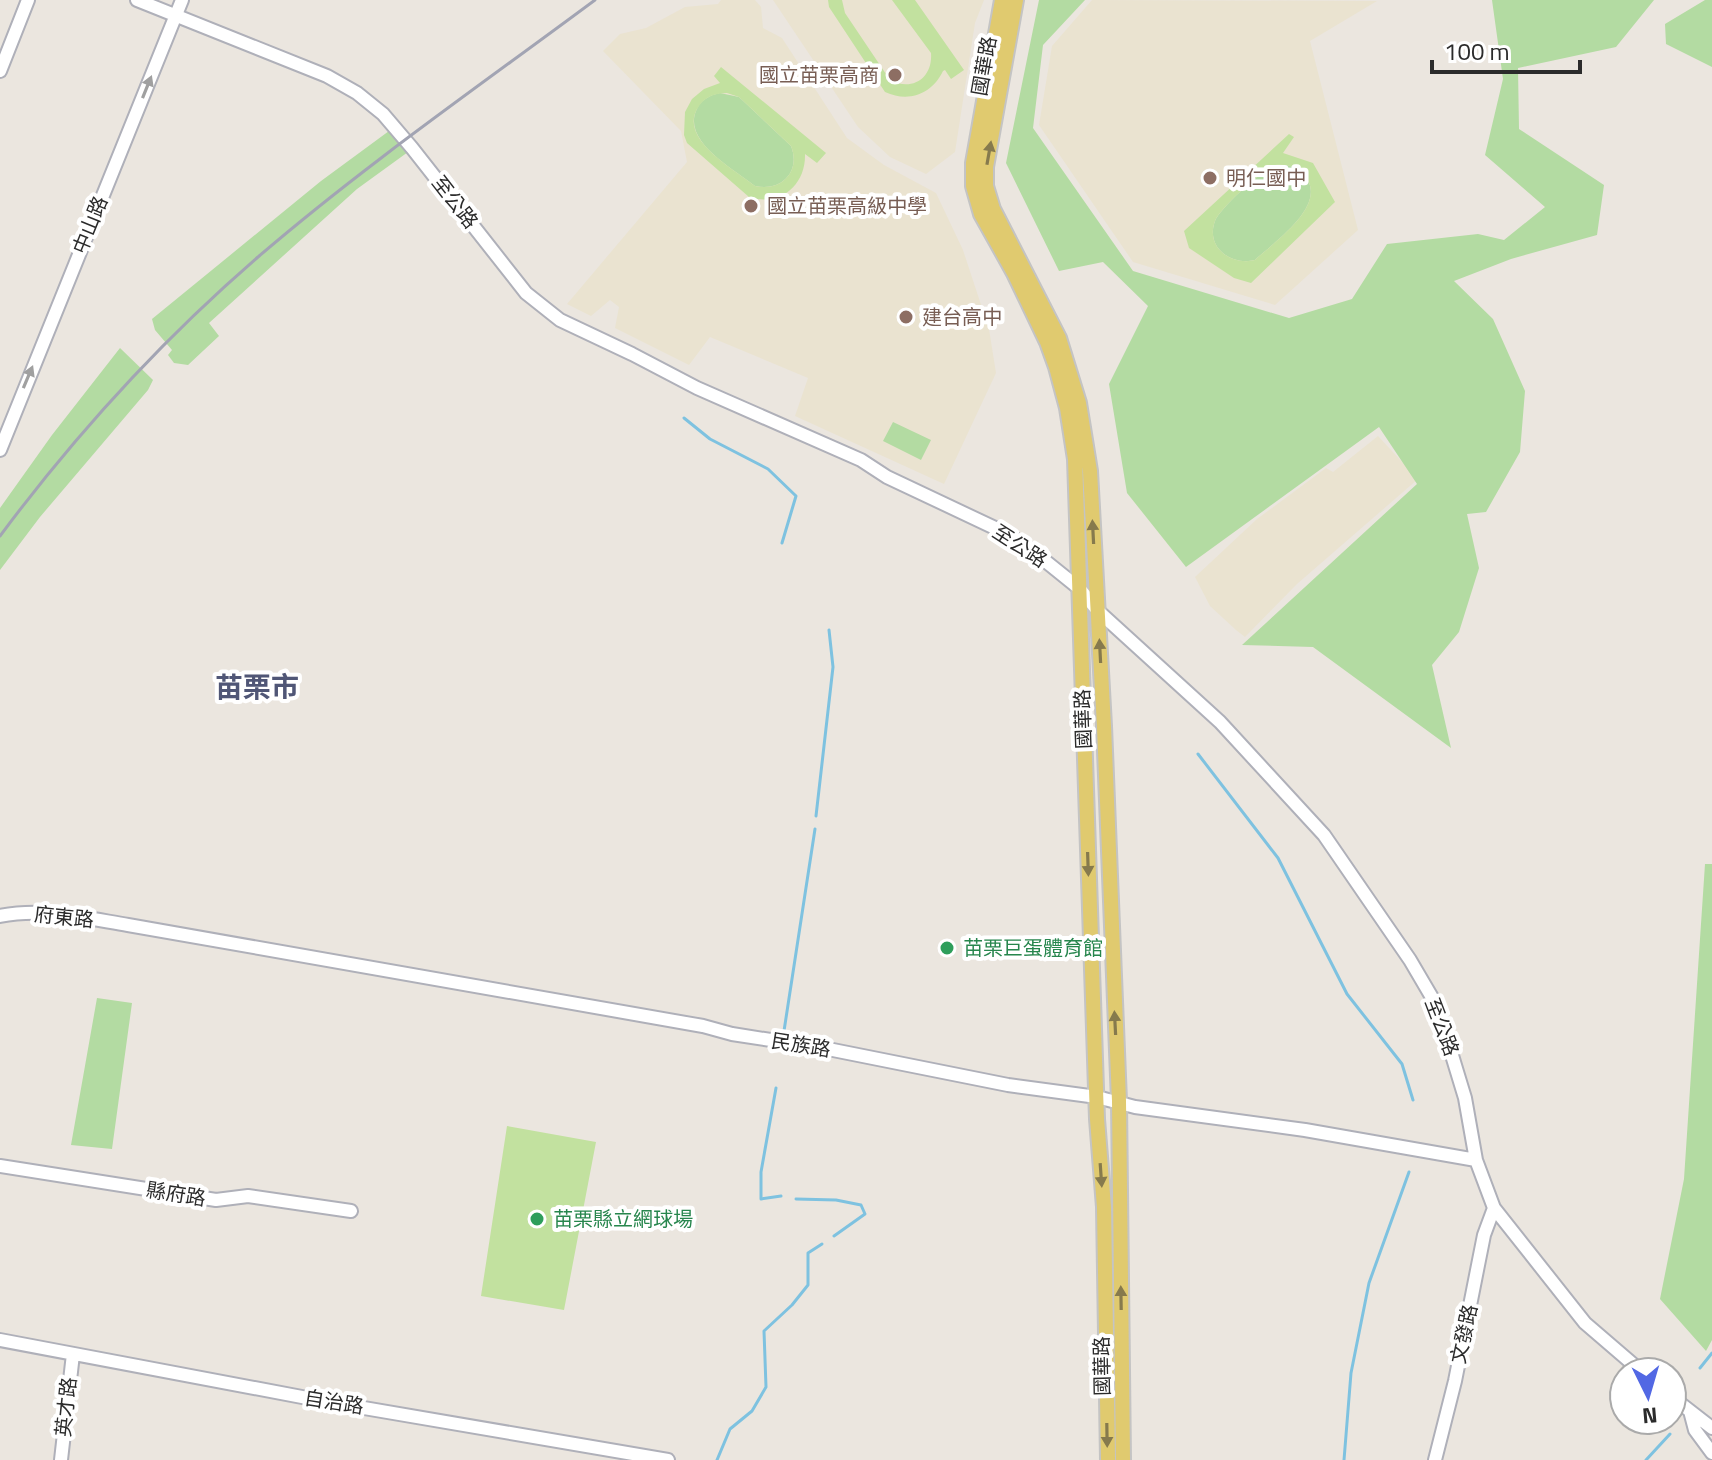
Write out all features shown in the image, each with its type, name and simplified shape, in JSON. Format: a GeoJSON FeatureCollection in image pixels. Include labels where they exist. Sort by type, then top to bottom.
{"type":"FeatureCollection","features":[{"type":"Feature","properties":{"kind":"main road","name":"國華路"},"geometry":{"type":"LineString","coordinates":[[1002,0],[973,163],[973,186],[981,214],[1053,340],[1075,459],[1097,1097],[1104,1207],[1108,1460]]}},
{"type":"Feature","properties":{"kind":"main road","name":"國華路"},"geometry":{"type":"LineString","coordinates":[[1016,0],[986,167],[986,186],[993,209],[1079,403],[1090,471],[1119,1101],[1123,1460]]}},
{"type":"Feature","properties":{"kind":"street"},"geometry":{"type":"LineString","coordinates":[[0,71],[28,0]]}},
{"type":"Feature","properties":{"kind":"street","name":"至公路"},"geometry":{"type":"LineString","coordinates":[[137,0],[327,76],[366,100],[383,114],[412,148],[526,293],[560,320],[697,388],[861,460],[875,471],[984,523],[1022,543],[1080,589],[1097,610],[1220,722],[1274,777],[1324,835],[1417,971],[1445,1027],[1465,1098],[1476,1160],[1494,1208],[1585,1323],[1623,1356]]}},
{"type":"Feature","properties":{"kind":"street","name":"中山路"},"geometry":{"type":"LineString","coordinates":[[0,450],[182,0]]}},
{"type":"Feature","properties":{"kind":"street","name":"府東路"},"geometry":{"type":"LineString","coordinates":[[0,916],[38,912],[128,925]]}},
{"type":"Feature","properties":{"kind":"street","name":"民族路"},"geometry":{"type":"LineString","coordinates":[[128,925],[703,1026],[1008,1085],[1097,1097],[1135,1107],[1305,1130],[1476,1160]]}},
{"type":"Feature","properties":{"kind":"street","name":"縣府路"},"geometry":{"type":"LineString","coordinates":[[0,1166],[216,1200],[248,1196],[351,1211]]}},
{"type":"Feature","properties":{"kind":"street","name":"文發路"},"geometry":{"type":"LineString","coordinates":[[1435,1460],[1455,1381],[1484,1235],[1494,1208]]}},
{"type":"Feature","properties":{"kind":"street","name":"自治路"},"geometry":{"type":"LineString","coordinates":[[0,1340],[323,1401],[668,1460]]}},
{"type":"Feature","properties":{"kind":"street","name":"英才路"},"geometry":{"type":"LineString","coordinates":[[61,1460],[73,1354]]}},
{"type":"Feature","properties":{"kind":"street"},"geometry":{"type":"LineString","coordinates":[[1690,1411],[1712,1428]]}},
{"type":"Feature","properties":{"kind":"street"},"geometry":{"type":"LineString","coordinates":[[1690,1411],[1695,1430],[1712,1453]]}},
{"type":"Feature","properties":{"kind":"shaded area","name":"國立苗栗高級中學"},"geometry":{"type":"Polygon","coordinates":[[[721,0],[755,0],[761,7],[763,28],[782,38],[847,138],[884,165],[936,193],[963,250],[989,329],[996,373],[944,484],[795,416],[808,378],[710,337],[689,365],[615,328],[619,307],[610,300],[591,316],[567,304],[687,162],[681,131],[603,51],[620,34],[646,28],[685,7],[718,4],[721,0]]]}},
{"type":"Feature","properties":{"kind":"shaded area","name":"國立苗栗高商"},"geometry":{"type":"Polygon","coordinates":[[[773,0],[984,0],[975,23],[955,152],[926,174],[890,157],[858,127],[773,0]]]}},
{"type":"Feature","properties":{"kind":"shaded area","name":"明仁國中"},"geometry":{"type":"Polygon","coordinates":[[[1092,0],[1377,1],[1310,41],[1358,230],[1275,305],[1133,262],[1039,125],[1052,46],[1092,0]]]}},
{"type":"Feature","properties":{"kind":"shaded area"},"geometry":{"type":"Polygon","coordinates":[[[1378,436],[1418,479],[1297,584],[1245,637],[1210,606],[1195,577],[1257,519],[1326,468],[1333,472],[1378,436]]]}},
{"type":"Feature","properties":{"kind":"green space"},"geometry":{"type":"Polygon","coordinates":[[[828,0],[842,0],[845,13],[890,80],[906,84],[920,80],[931,62],[931,53],[892,0],[915,0],[964,70],[951,79],[943,71],[933,86],[919,94],[903,97],[885,92],[829,7],[828,0]]]}},
{"type":"Feature","properties":{"kind":"green space"},"geometry":{"type":"Polygon","coordinates":[[[1039,0],[1085,0],[1043,45],[1033,128],[1133,271],[1289,318],[1352,299],[1387,244],[1478,234],[1504,240],[1545,207],[1485,155],[1503,79],[1492,0],[1654,0],[1616,47],[1518,68],[1519,129],[1604,185],[1597,235],[1511,259],[1454,281],[1493,319],[1525,391],[1520,452],[1486,512],[1467,514],[1479,568],[1459,632],[1432,665],[1451,748],[1313,647],[1242,645],[1417,484],[1379,427],[1186,567],[1127,493],[1109,384],[1148,306],[1103,262],[1059,271],[1006,163],[1039,0]]]}},
{"type":"Feature","properties":{"kind":"green space"},"geometry":{"type":"Polygon","coordinates":[[[1705,0],[1712,0],[1712,67],[1666,44],[1665,24],[1705,0]]]}},
{"type":"Feature","properties":{"kind":"green space"},"geometry":{"type":"Polygon","coordinates":[[[721,67],[826,153],[817,163],[805,154],[801,176],[789,191],[771,199],[749,197],[687,143],[684,135],[685,112],[692,99],[704,89],[720,83],[714,76],[721,67]],[[723,93],[705,100],[694,118],[695,130],[710,152],[755,186],[781,183],[787,178],[793,164],[791,146],[739,97],[723,93]]]}},
{"type":"Feature","properties":{"kind":"green space"},"geometry":{"type":"Polygon","coordinates":[[[720,93],[739,97],[791,146],[793,164],[787,178],[781,183],[755,186],[713,154],[697,134],[694,122],[696,111],[706,99],[720,93]]]}},
{"type":"Feature","properties":{"kind":"green space"},"geometry":{"type":"Polygon","coordinates":[[[389,131],[408,152],[357,189],[209,323],[219,336],[188,365],[174,363],[168,355],[172,350],[155,330],[152,319],[321,181],[389,131]]]}},
{"type":"Feature","properties":{"kind":"green space"},"geometry":{"type":"Polygon","coordinates":[[[1289,134],[1294,137],[1283,153],[1313,163],[1335,202],[1251,283],[1234,278],[1189,248],[1184,231],[1289,134]],[[1275,165],[1252,181],[1215,221],[1213,231],[1217,247],[1230,257],[1255,260],[1305,210],[1310,198],[1310,186],[1304,175],[1287,165],[1275,165]]]}},
{"type":"Feature","properties":{"kind":"green space"},"geometry":{"type":"Polygon","coordinates":[[[1275,165],[1291,166],[1304,175],[1310,186],[1310,198],[1305,210],[1255,260],[1230,257],[1217,247],[1213,231],[1215,221],[1242,190],[1275,165]]]}},
{"type":"Feature","properties":{"kind":"green space"},"geometry":{"type":"Polygon","coordinates":[[[120,348],[153,380],[148,390],[40,517],[0,570],[0,508],[120,348]]]}},
{"type":"Feature","properties":{"kind":"green space"},"geometry":{"type":"Polygon","coordinates":[[[893,422],[931,440],[921,460],[883,441],[893,422]]]}},
{"type":"Feature","properties":{"kind":"green space"},"geometry":{"type":"Polygon","coordinates":[[[1705,864],[1712,864],[1712,1340],[1706,1351],[1660,1299],[1684,1179],[1705,864]]]}},
{"type":"Feature","properties":{"kind":"green space"},"geometry":{"type":"Polygon","coordinates":[[[97,998],[132,1003],[112,1149],[71,1145],[97,998]]]}},
{"type":"Feature","properties":{"kind":"green space","name":"苗栗縣立網球場"},"geometry":{"type":"Polygon","coordinates":[[[507,1126],[596,1142],[564,1310],[481,1296],[507,1126]]]}},
{"type":"Feature","properties":{"kind":"waterway"},"geometry":{"type":"LineString","coordinates":[[684,418],[710,439],[768,469],[796,496],[782,543]]}},
{"type":"Feature","properties":{"kind":"waterway"},"geometry":{"type":"LineString","coordinates":[[816,816],[833,667],[829,630]]}},
{"type":"Feature","properties":{"kind":"waterway"},"geometry":{"type":"LineString","coordinates":[[1198,754],[1278,858],[1347,994],[1402,1064],[1413,1100]]}},
{"type":"Feature","properties":{"kind":"waterway"},"geometry":{"type":"LineString","coordinates":[[784,1031],[815,829]]}},
{"type":"Feature","properties":{"kind":"waterway"},"geometry":{"type":"LineString","coordinates":[[776,1088],[761,1172],[761,1199],[781,1196]]}},
{"type":"Feature","properties":{"kind":"waterway"},"geometry":{"type":"LineString","coordinates":[[1344,1460],[1351,1373],[1369,1283],[1409,1172]]}},
{"type":"Feature","properties":{"kind":"waterway"},"geometry":{"type":"LineString","coordinates":[[796,1199],[836,1200],[861,1205],[865,1214],[834,1236]]}},
{"type":"Feature","properties":{"kind":"waterway"},"geometry":{"type":"LineString","coordinates":[[717,1460],[730,1429],[752,1411],[766,1387],[764,1331],[808,1285],[808,1253],[822,1244]]}},
{"type":"Feature","properties":{"kind":"waterway"},"geometry":{"type":"LineString","coordinates":[[1700,1368],[1712,1353]]}},
{"type":"Feature","properties":{"kind":"waterway"},"geometry":{"type":"LineString","coordinates":[[1646,1460],[1668,1436]]}},
{"type":"Feature","properties":{"kind":"railway"},"geometry":{"type":"LineString","coordinates":[[0,536],[59,461],[122,389],[222,289],[340,190],[595,0]]}},
{"type":"Feature","properties":{"kind":"place","name":"國立苗栗高商"},"geometry":{"type":"Point","coordinates":[895,75]}},
{"type":"Feature","properties":{"kind":"place","name":"明仁國中"},"geometry":{"type":"Point","coordinates":[1210,178]}},
{"type":"Feature","properties":{"kind":"place","name":"國立苗栗高級中學"},"geometry":{"type":"Point","coordinates":[751,206]}},
{"type":"Feature","properties":{"kind":"place","name":"建台高中"},"geometry":{"type":"Point","coordinates":[906,317]}},
{"type":"Feature","properties":{"kind":"place","name":"苗栗巨蛋體育館"},"geometry":{"type":"Point","coordinates":[947,948]}},
{"type":"Feature","properties":{"kind":"place","name":"苗栗縣立網球場"},"geometry":{"type":"Point","coordinates":[537,1219]}},
{"type":"Feature","properties":{"kind":"district","name":"苗栗市"},"geometry":{"type":"Point","coordinates":[257,687]}}]}
